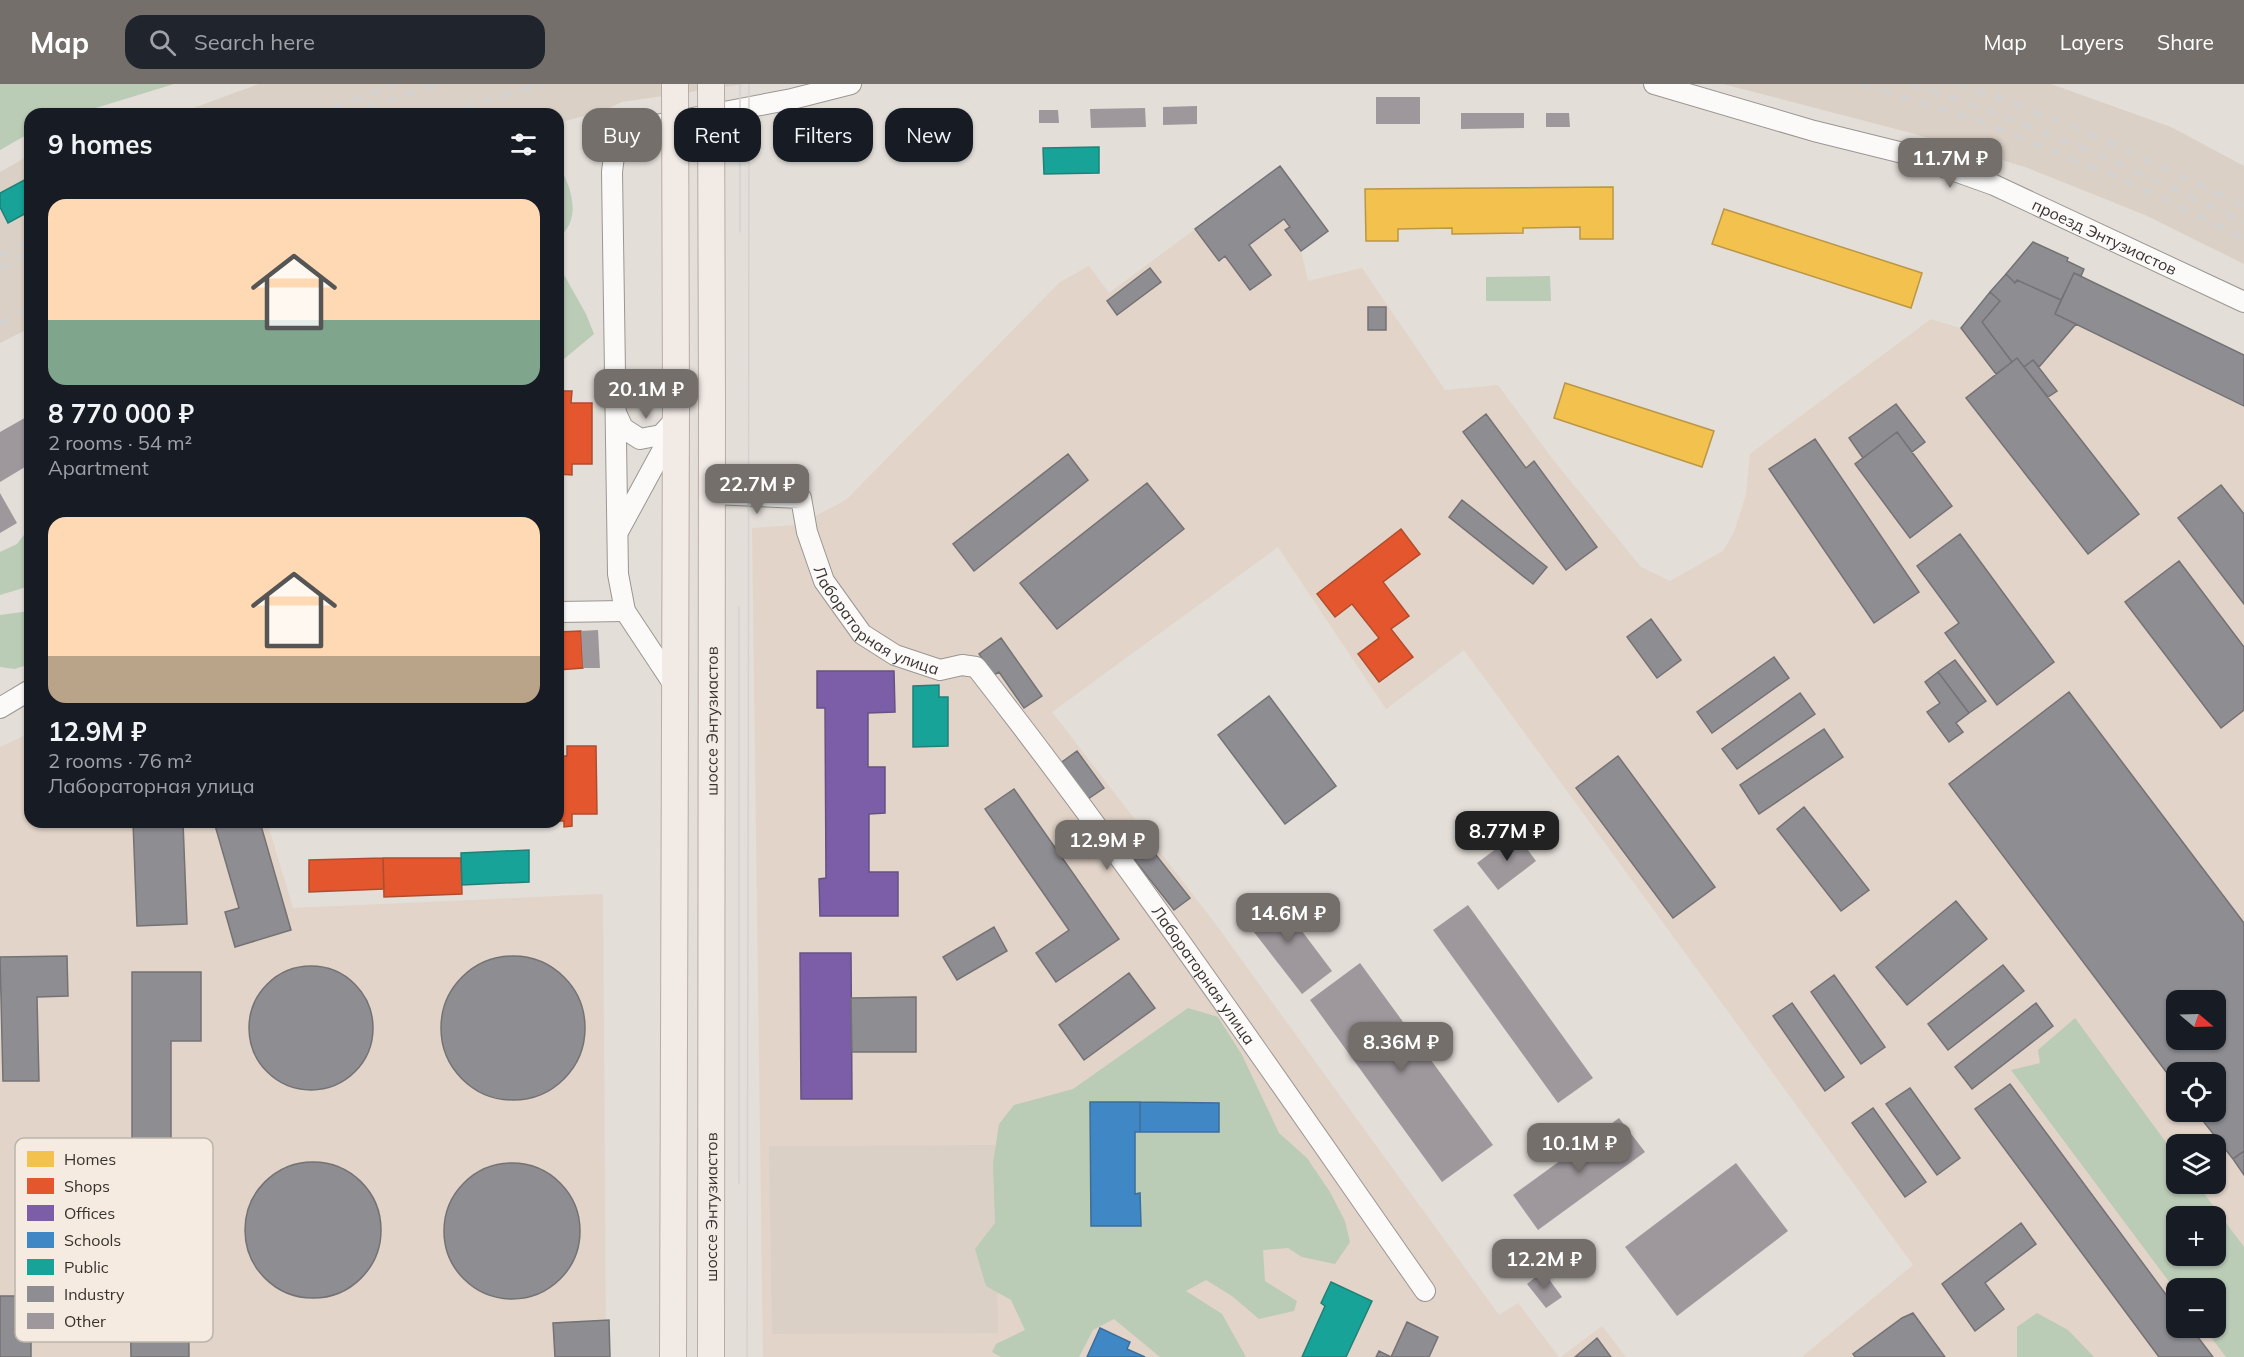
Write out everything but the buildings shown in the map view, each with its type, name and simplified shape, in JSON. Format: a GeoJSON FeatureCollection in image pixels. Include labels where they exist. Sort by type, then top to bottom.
{"type":"FeatureCollection","features":[{"type":"Feature","properties":{"kind":"main road"},"geometry":{"type":"LineString","coordinates":[[673,1357],[675,84]]}},
{"type":"Feature","properties":{"kind":"main road","name":"шоссе Энтузиастов"},"geometry":{"type":"LineString","coordinates":[[711,84],[713,494],[711,1357]]}},
{"type":"Feature","properties":{"kind":"street"},"geometry":{"type":"LineString","coordinates":[[674,685],[625,611],[618,574],[612,172],[616,147],[621,137],[630,130],[792,99],[851,84]]}},
{"type":"Feature","properties":{"kind":"street","name":"проезд Энтузиастов"},"geometry":{"type":"LineString","coordinates":[[1654,84],[1814,131],[1906,154],[1994,185],[2244,302]]}},
{"type":"Feature","properties":{"kind":"street"},"geometry":{"type":"LineString","coordinates":[[616,409],[623,429],[640,439],[661,435],[675,419],[676,413]]}},
{"type":"Feature","properties":{"kind":"street"},"geometry":{"type":"LineString","coordinates":[[617,534],[676,413]]}},
{"type":"Feature","properties":{"kind":"street","name":"Лабораторная улица"},"geometry":{"type":"LineString","coordinates":[[713,494],[801,498],[807,532],[824,581],[862,634],[895,655],[940,670],[962,665],[976,667],[1060,774],[1165,919],[1425,1291]]}},
{"type":"Feature","properties":{"kind":"street"},"geometry":{"type":"LineString","coordinates":[[564,612],[625,611]]}},
{"type":"Feature","properties":{"kind":"street"},"geometry":{"type":"LineString","coordinates":[[0,708],[24,694]]}},
{"type":"Feature","properties":{"kind":"shaded area"},"geometry":{"type":"Polygon","coordinates":[[[259,84],[744,84],[622,102],[609,108],[582,108],[582,116],[564,121],[564,108],[193,108],[259,84]]]}},
{"type":"Feature","properties":{"kind":"shaded area"},"geometry":{"type":"Polygon","coordinates":[[[1723,84],[2051,84],[2171,127],[2244,166],[2244,264],[2145,215],[2025,167],[1915,134],[1723,84]]]}},
{"type":"Feature","properties":{"kind":"shaded area"},"geometry":{"type":"Polygon","coordinates":[[[24,158],[24,331],[0,343],[0,172],[24,158]]]}},
{"type":"Feature","properties":{"kind":"shaded area"},"geometry":{"type":"Polygon","coordinates":[[[1280,166],[1328,231],[1301,251],[1308,281],[1362,268],[1445,390],[1498,385],[1554,461],[1641,567],[1670,581],[1723,551],[1734,532],[1746,495],[1750,454],[1931,319],[1960,328],[2033,242],[2068,258],[2067,261],[2084,269],[2082,277],[2244,355],[2244,1357],[1802,1357],[1913,1265],[1464,650],[1386,709],[1278,547],[1052,712],[1214,922],[1499,1315],[1518,1303],[1559,1357],[763,1357],[752,528],[798,525],[846,500],[1060,282],[1089,266],[1109,293],[1280,166]]]}},
{"type":"Feature","properties":{"kind":"shaded area"},"geometry":{"type":"Polygon","coordinates":[[[24,736],[24,828],[269,828],[293,908],[603,894],[606,1357],[0,1357],[0,747],[24,736]]]}},
{"type":"Feature","properties":{"kind":"shaded area"},"geometry":{"type":"Polygon","coordinates":[[[995,1145],[998,1333],[772,1334],[769,1146],[995,1145]]]}},
{"type":"Feature","properties":{"kind":"shaded area"},"geometry":{"type":"Polygon","coordinates":[[[1602,1326],[1626,1357],[1561,1357],[1602,1326]]]}},
{"type":"Feature","properties":{"kind":"green space"},"geometry":{"type":"Polygon","coordinates":[[[0,84],[174,84],[96,108],[24,108],[24,136],[0,150],[0,84]]]}},
{"type":"Feature","properties":{"kind":"green space"},"geometry":{"type":"Polygon","coordinates":[[[564,176],[572,202],[570,222],[564,233],[564,176]]]}},
{"type":"Feature","properties":{"kind":"green space"},"geometry":{"type":"Polygon","coordinates":[[[564,275],[586,314],[594,334],[564,359],[564,275]]]}},
{"type":"Feature","properties":{"kind":"green space"},"geometry":{"type":"Polygon","coordinates":[[[1550,276],[1551,301],[1486,301],[1486,277],[1550,276]]]}},
{"type":"Feature","properties":{"kind":"green space"},"geometry":{"type":"Polygon","coordinates":[[[24,535],[24,588],[0,595],[0,552],[17,544],[24,535]]]}},
{"type":"Feature","properties":{"kind":"green space"},"geometry":{"type":"Polygon","coordinates":[[[24,612],[24,666],[15,669],[0,667],[0,615],[24,612]]]}},
{"type":"Feature","properties":{"kind":"green space"},"geometry":{"type":"Polygon","coordinates":[[[1188,1008],[1218,1017],[1242,1055],[1279,1133],[1307,1158],[1330,1192],[1345,1221],[1350,1242],[1335,1264],[1302,1257],[1288,1248],[1263,1250],[1265,1281],[1297,1301],[1294,1311],[1259,1319],[1232,1296],[1206,1280],[1186,1291],[1222,1314],[1246,1357],[1160,1357],[1114,1319],[1093,1330],[1079,1357],[1001,1357],[992,1352],[996,1344],[1025,1330],[1011,1300],[986,1286],[975,1249],[995,1223],[993,1163],[999,1124],[1014,1105],[1073,1089],[1188,1008]]]}},
{"type":"Feature","properties":{"kind":"green space"},"geometry":{"type":"Polygon","coordinates":[[[2075,1018],[2166,1142],[2166,1194],[2204,1194],[2213,1206],[2166,1206],[2166,1266],[2226,1266],[2226,1223],[2244,1247],[2244,1357],[2226,1357],[2212,1338],[2226,1338],[2226,1278],[2166,1278],[2011,1070],[2040,1063],[2038,1050],[2075,1018]]]}},
{"type":"Feature","properties":{"kind":"green space"},"geometry":{"type":"Polygon","coordinates":[[[2037,1313],[2068,1330],[2094,1357],[2017,1357],[2017,1327],[2037,1313]]]}},
{"type":"Feature","properties":{"kind":"tram line"},"geometry":{"type":"LineString","coordinates":[[740,84],[740,232]]}},
{"type":"Feature","properties":{"kind":"tram line"},"geometry":{"type":"LineString","coordinates":[[747,1357],[749,84]]}},
{"type":"Feature","properties":{"kind":"tram line"},"geometry":{"type":"LineString","coordinates":[[739,607],[739,1183]]}},
{"type":"Feature","properties":{"kind":"railway"},"geometry":{"type":"LineString","coordinates":[[331,108],[397,84]]}},
{"type":"Feature","properties":{"kind":"railway"},"geometry":{"type":"LineString","coordinates":[[367,108],[438,84]]}},
{"type":"Feature","properties":{"kind":"railway"},"geometry":{"type":"LineString","coordinates":[[465,108],[543,84]]}},
{"type":"Feature","properties":{"kind":"railway"},"geometry":{"type":"LineString","coordinates":[[1862,84],[1982,122],[2133,184],[2244,238]]}},
{"type":"Feature","properties":{"kind":"railway"},"geometry":{"type":"LineString","coordinates":[[1910,84],[1995,113],[2079,147],[2244,222]]}},
{"type":"Feature","properties":{"kind":"railway"},"geometry":{"type":"LineString","coordinates":[[1957,84],[2067,124],[2244,206]]}},
{"type":"Feature","properties":{"kind":"railway"},"geometry":{"type":"LineString","coordinates":[[0,255],[24,242]]}},
{"type":"Feature","properties":{"kind":"railway"},"geometry":{"type":"LineString","coordinates":[[0,268],[24,255]]}},
{"type":"Feature","properties":{"kind":"railway"},"geometry":{"type":"LineString","coordinates":[[0,323],[24,311]]}}]}
